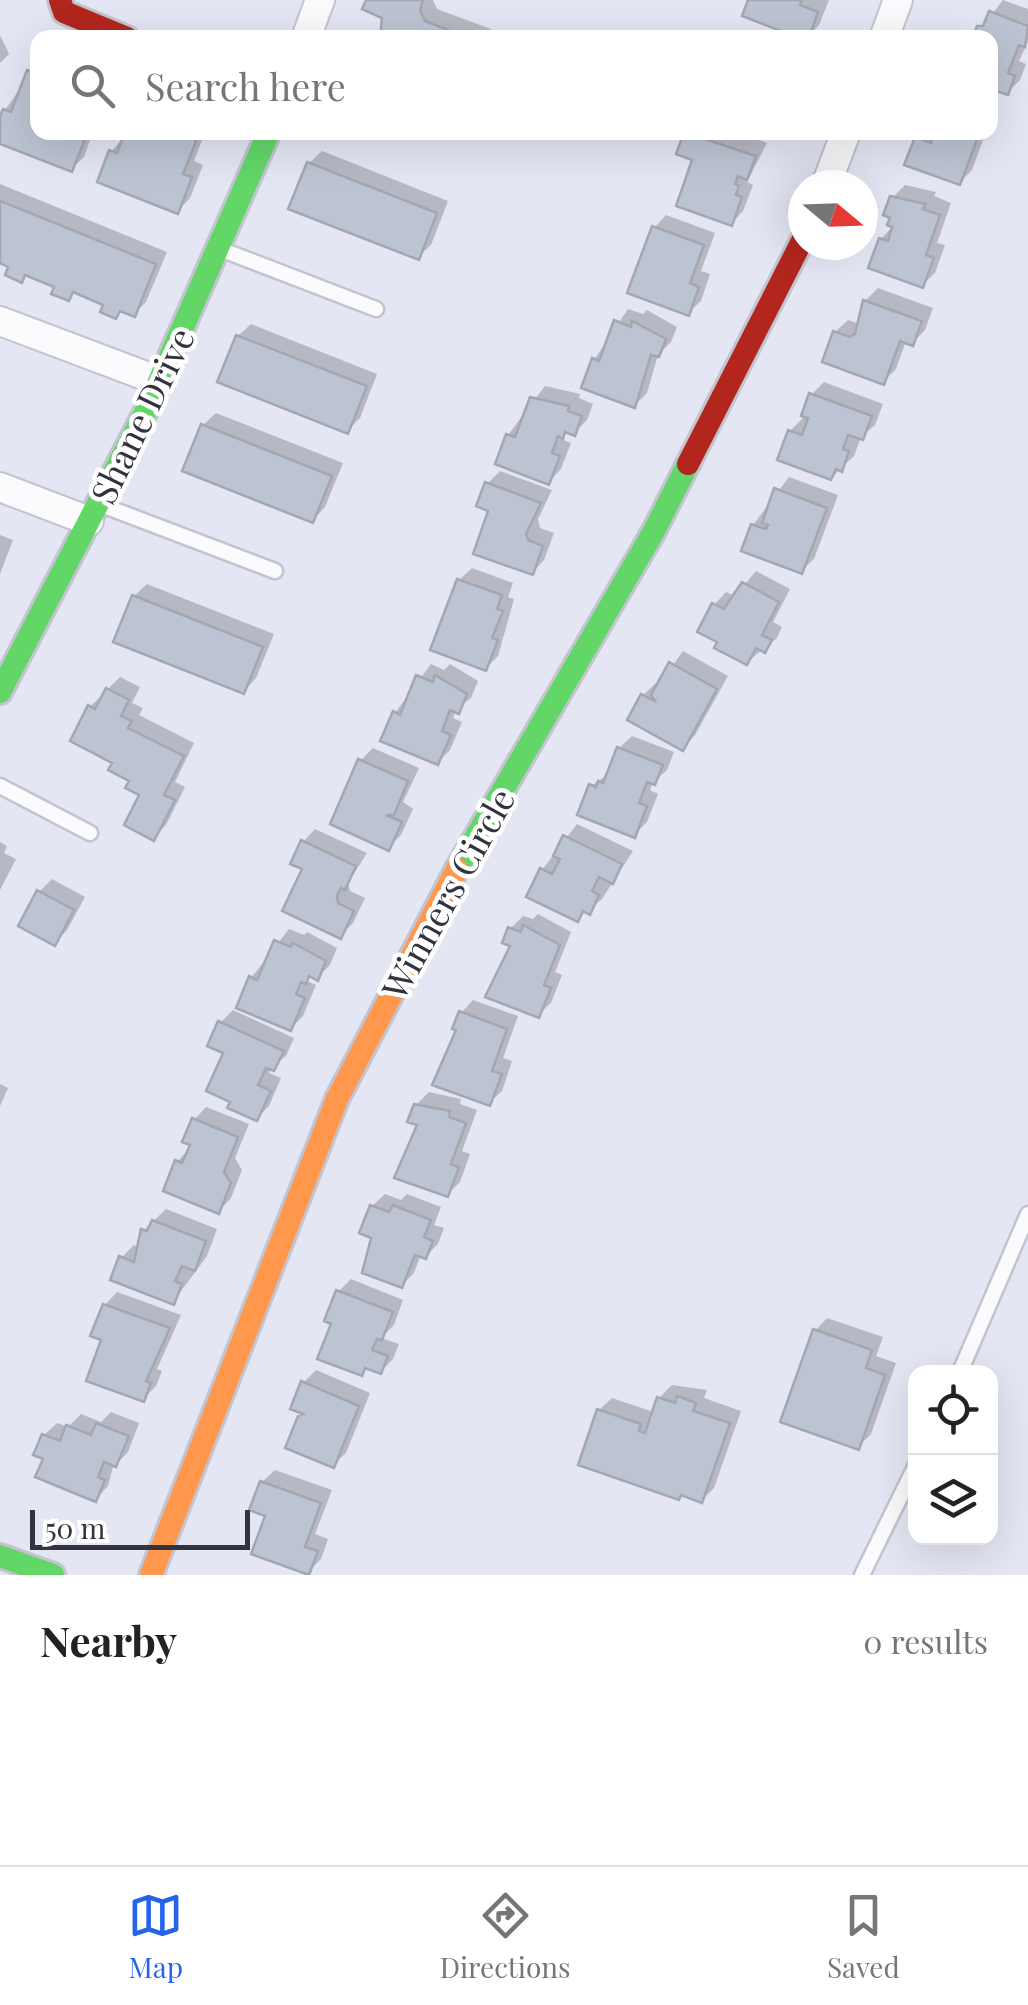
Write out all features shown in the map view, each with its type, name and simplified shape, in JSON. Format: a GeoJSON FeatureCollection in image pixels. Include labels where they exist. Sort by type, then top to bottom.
{"type":"FeatureCollection","features":[{"type":"Feature","properties":{"kind":"street"},"geometry":{"type":"LineString","coordinates":[[60,0],[64,12],[108,30]]}},
{"type":"Feature","properties":{"kind":"street"},"geometry":{"type":"LineString","coordinates":[[309,30],[320,0]]}},
{"type":"Feature","properties":{"kind":"street"},"geometry":{"type":"LineString","coordinates":[[887,30],[898,0]]}},
{"type":"Feature","properties":{"kind":"street","name":"Shane Drive"},"geometry":{"type":"LineString","coordinates":[[0,692],[159,381],[266,140]]}},
{"type":"Feature","properties":{"kind":"street"},"geometry":{"type":"LineString","coordinates":[[832,170],[843,140]]}},
{"type":"Feature","properties":{"kind":"street","name":"Winners Circle"},"geometry":{"type":"LineString","coordinates":[[151,1575],[337,1099],[446,887],[654,531],[792,260]]}},
{"type":"Feature","properties":{"kind":"street"},"geometry":{"type":"LineString","coordinates":[[0,321],[159,381]]}},
{"type":"Feature","properties":{"kind":"street"},"geometry":{"type":"LineString","coordinates":[[0,487],[94,513]]}},
{"type":"Feature","properties":{"kind":"street"},"geometry":{"type":"LineString","coordinates":[[0,1556],[53,1575]]}},
{"type":"Feature","properties":{"kind":"lane"},"geometry":{"type":"LineString","coordinates":[[220,248],[376,309]]}},
{"type":"Feature","properties":{"kind":"lane"},"geometry":{"type":"LineString","coordinates":[[94,513],[275,571]]}},
{"type":"Feature","properties":{"kind":"lane"},"geometry":{"type":"LineString","coordinates":[[0,786],[90,833]]}},
{"type":"Feature","properties":{"kind":"lane"},"geometry":{"type":"LineString","coordinates":[[963,1365],[1028,1214]]}},
{"type":"Feature","properties":{"kind":"lane"},"geometry":{"type":"LineString","coordinates":[[862,1575],[908,1482]]}},
{"type":"Feature","properties":{"kind":"building"},"geometry":{"type":"Polygon","coordinates":[[[366,0],[423,0],[420,10],[425,21],[448,30],[381,30],[382,18],[362,9],[366,0]]]}},
{"type":"Feature","properties":{"kind":"building"},"geometry":{"type":"Polygon","coordinates":[[[748,0],[802,0],[800,5],[818,12],[812,30],[778,30],[742,16],[748,0]]]}},
{"type":"Feature","properties":{"kind":"building"},"geometry":{"type":"Polygon","coordinates":[[[989,11],[1028,26],[1025,47],[1019,45],[1008,73],[1015,76],[1008,95],[998,92],[998,30],[975,30],[983,26],[989,11]]]}},
{"type":"Feature","properties":{"kind":"building"},"geometry":{"type":"Polygon","coordinates":[[[27,70],[30,71],[30,140],[84,140],[72,172],[0,144],[0,116],[3,109],[11,112],[27,70]]]}},
{"type":"Feature","properties":{"kind":"building"},"geometry":{"type":"Polygon","coordinates":[[[122,140],[196,140],[183,174],[192,177],[178,214],[97,182],[109,150],[117,153],[122,140]]]}},
{"type":"Feature","properties":{"kind":"building"},"geometry":{"type":"Polygon","coordinates":[[[681,140],[708,140],[756,156],[747,180],[738,176],[735,184],[739,186],[736,195],[742,197],[732,226],[676,206],[692,160],[676,154],[681,140]]]}},
{"type":"Feature","properties":{"kind":"building"},"geometry":{"type":"Polygon","coordinates":[[[914,140],[977,140],[960,185],[904,165],[914,140]]]}},
{"type":"Feature","properties":{"kind":"building"},"geometry":{"type":"Polygon","coordinates":[[[307,162],[437,213],[419,260],[288,209],[307,162]]]}},
{"type":"Feature","properties":{"kind":"building"},"geometry":{"type":"Polygon","coordinates":[[[890,196],[926,204],[923,209],[940,215],[926,255],[934,258],[923,288],[868,268],[871,260],[878,260],[879,238],[888,241],[892,227],[887,225],[890,218],[883,215],[890,196]]]}},
{"type":"Feature","properties":{"kind":"building"},"geometry":{"type":"Polygon","coordinates":[[[0,201],[156,264],[135,317],[120,311],[116,319],[100,312],[103,305],[73,292],[69,301],[51,294],[54,287],[25,275],[22,283],[5,275],[8,267],[0,263],[0,201]]]}},
{"type":"Feature","properties":{"kind":"building"},"geometry":{"type":"Polygon","coordinates":[[[652,226],[704,245],[690,283],[699,287],[689,316],[627,293],[652,226]]]}},
{"type":"Feature","properties":{"kind":"building"},"geometry":{"type":"Polygon","coordinates":[[[863,300],[922,321],[913,346],[900,341],[884,385],[822,362],[833,331],[850,337],[855,334],[863,300]]]}},
{"type":"Feature","properties":{"kind":"building"},"geometry":{"type":"Polygon","coordinates":[[[614,320],[631,327],[632,321],[666,339],[659,357],[651,355],[635,408],[581,388],[592,358],[599,361],[614,320]]]}},
{"type":"Feature","properties":{"kind":"building"},"geometry":{"type":"Polygon","coordinates":[[[236,335],[367,386],[348,434],[217,382],[236,335]]]}},
{"type":"Feature","properties":{"kind":"building"},"geometry":{"type":"Polygon","coordinates":[[[809,393],[872,416],[863,440],[848,435],[843,449],[849,451],[842,472],[836,469],[831,480],[777,460],[788,430],[802,435],[808,418],[801,416],[809,393]]]}},
{"type":"Feature","properties":{"kind":"building"},"geometry":{"type":"Polygon","coordinates":[[[530,397],[569,406],[568,411],[582,416],[575,436],[565,432],[563,439],[558,436],[552,453],[560,456],[549,485],[495,464],[506,434],[515,437],[530,397]]]}},
{"type":"Feature","properties":{"kind":"building"},"geometry":{"type":"Polygon","coordinates":[[[201,424],[332,476],[313,523],[182,471],[201,424]]]}},
{"type":"Feature","properties":{"kind":"building"},"geometry":{"type":"Polygon","coordinates":[[[485,482],[541,503],[526,534],[528,540],[543,546],[533,575],[473,554],[488,511],[476,506],[485,482]]]}},
{"type":"Feature","properties":{"kind":"building"},"geometry":{"type":"Polygon","coordinates":[[[774,488],[827,508],[802,574],[741,551],[751,524],[766,529],[768,525],[762,523],[774,488]]]}},
{"type":"Feature","properties":{"kind":"building"},"geometry":{"type":"Polygon","coordinates":[[[457,579],[502,595],[497,609],[503,611],[492,638],[498,640],[486,671],[430,650],[457,579]]]}},
{"type":"Feature","properties":{"kind":"building"},"geometry":{"type":"Polygon","coordinates":[[[742,582],[779,602],[762,635],[772,640],[765,653],[756,648],[747,665],[714,648],[717,642],[697,632],[712,603],[724,609],[742,582]]]}},
{"type":"Feature","properties":{"kind":"building"},"geometry":{"type":"Polygon","coordinates":[[[132,595],[263,647],[244,694],[113,642],[132,595]]]}},
{"type":"Feature","properties":{"kind":"building"},"geometry":{"type":"Polygon","coordinates":[[[669,662],[717,689],[683,751],[627,720],[641,694],[656,702],[651,695],[669,662]]]}},
{"type":"Feature","properties":{"kind":"building"},"geometry":{"type":"Polygon","coordinates":[[[416,675],[433,682],[435,675],[467,694],[459,714],[450,710],[442,731],[451,735],[438,765],[380,741],[393,711],[400,715],[416,675]]]}},
{"type":"Feature","properties":{"kind":"building"},"geometry":{"type":"Polygon","coordinates":[[[106,688],[129,700],[121,716],[132,721],[128,728],[184,756],[164,795],[175,800],[154,841],[124,825],[139,795],[125,788],[129,781],[108,770],[112,763],[70,741],[88,705],[95,709],[106,688]]]}},
{"type":"Feature","properties":{"kind":"building"},"geometry":{"type":"Polygon","coordinates":[[[617,747],[663,765],[655,785],[647,782],[639,803],[647,806],[635,838],[577,815],[589,784],[596,787],[598,781],[603,783],[617,747]]]}},
{"type":"Feature","properties":{"kind":"building"},"geometry":{"type":"Polygon","coordinates":[[[358,759],[408,781],[394,815],[386,815],[402,822],[389,851],[330,824],[358,759]]]}},
{"type":"Feature","properties":{"kind":"building"},"geometry":{"type":"Polygon","coordinates":[[[563,835],[622,864],[613,884],[599,877],[592,891],[599,895],[590,915],[583,911],[578,922],[526,897],[540,868],[552,874],[560,859],[553,856],[563,835]]]}},
{"type":"Feature","properties":{"kind":"building"},"geometry":{"type":"Polygon","coordinates":[[[301,840],[356,866],[345,890],[341,888],[337,896],[338,903],[354,911],[341,939],[282,911],[302,869],[290,864],[301,840]]]}},
{"type":"Feature","properties":{"kind":"building"},"geometry":{"type":"Polygon","coordinates":[[[37,890],[74,910],[55,946],[18,926],[37,890]]]}},
{"type":"Feature","properties":{"kind":"building"},"geometry":{"type":"Polygon","coordinates":[[[523,925],[560,945],[544,985],[551,988],[539,1018],[485,997],[510,946],[502,943],[508,927],[521,932],[523,925]]]}},
{"type":"Feature","properties":{"kind":"building"},"geometry":{"type":"Polygon","coordinates":[[[274,940],[291,947],[293,943],[326,961],[318,981],[309,976],[306,984],[301,982],[296,994],[305,998],[291,1031],[236,1008],[249,976],[257,980],[274,940]]]}},
{"type":"Feature","properties":{"kind":"building"},"geometry":{"type":"Polygon","coordinates":[[[459,1011],[507,1029],[492,1071],[502,1074],[490,1106],[432,1085],[456,1030],[452,1029],[459,1011]]]}},
{"type":"Feature","properties":{"kind":"building"},"geometry":{"type":"Polygon","coordinates":[[[218,1021],[284,1051],[274,1071],[266,1068],[258,1085],[271,1091],[257,1121],[227,1108],[230,1102],[206,1091],[223,1053],[207,1046],[218,1021]]]}},
{"type":"Feature","properties":{"kind":"building"},"geometry":{"type":"Polygon","coordinates":[[[414,1104],[450,1111],[449,1117],[466,1123],[451,1164],[459,1167],[448,1197],[394,1178],[417,1125],[407,1122],[414,1104]]]}},
{"type":"Feature","properties":{"kind":"building"},"geometry":{"type":"Polygon","coordinates":[[[192,1118],[238,1137],[224,1172],[231,1183],[219,1214],[163,1191],[175,1160],[182,1163],[190,1145],[182,1142],[192,1118]]]}},
{"type":"Feature","properties":{"kind":"building"},"geometry":{"type":"Polygon","coordinates":[[[370,1205],[389,1212],[393,1205],[431,1220],[424,1237],[433,1241],[426,1259],[415,1255],[402,1288],[362,1273],[371,1238],[359,1233],[370,1205]]]}},
{"type":"Feature","properties":{"kind":"building"},"geometry":{"type":"Polygon","coordinates":[[[152,1220],[206,1241],[195,1271],[182,1266],[175,1281],[182,1284],[174,1305],[110,1280],[119,1256],[134,1262],[141,1229],[147,1231],[152,1220]]]}},
{"type":"Feature","properties":{"kind":"building"},"geometry":{"type":"Polygon","coordinates":[[[336,1290],[393,1312],[382,1340],[377,1339],[372,1350],[388,1356],[381,1374],[365,1368],[362,1376],[317,1359],[331,1324],[324,1321],[336,1290]]]}},
{"type":"Feature","properties":{"kind":"building"},"geometry":{"type":"Polygon","coordinates":[[[103,1304],[170,1328],[146,1381],[151,1383],[144,1402],[86,1381],[101,1340],[90,1336],[103,1304]]]}},
{"type":"Feature","properties":{"kind":"building"},"geometry":{"type":"Polygon","coordinates":[[[813,1329],[872,1350],[866,1368],[885,1375],[859,1450],[780,1422],[813,1329]]]}},
{"type":"Feature","properties":{"kind":"building"},"geometry":{"type":"Polygon","coordinates":[[[301,1381],[359,1406],[334,1468],[285,1448],[298,1416],[303,1414],[290,1409],[301,1381]]]}},
{"type":"Feature","properties":{"kind":"building"},"geometry":{"type":"Polygon","coordinates":[[[677,1396],[696,1403],[693,1411],[730,1423],[702,1503],[681,1495],[679,1500],[578,1465],[597,1409],[641,1424],[639,1431],[645,1433],[657,1397],[675,1403],[677,1396]]]}},
{"type":"Feature","properties":{"kind":"building"},"geometry":{"type":"Polygon","coordinates":[[[96,1423],[129,1436],[116,1467],[104,1462],[98,1477],[105,1480],[96,1502],[35,1477],[43,1459],[33,1455],[42,1434],[60,1441],[66,1425],[91,1435],[96,1423]]]}},
{"type":"Feature","properties":{"kind":"building"},"geometry":{"type":"Polygon","coordinates":[[[260,1481],[321,1503],[305,1547],[318,1551],[309,1575],[251,1554],[265,1516],[249,1510],[260,1481]]]}},
{"type":"Feature","properties":{"kind":"traffic: fast"},"geometry":{"type":"LineString","coordinates":[[0,692],[145,413],[265,140]]}},
{"type":"Feature","properties":{"kind":"traffic: fast"},"geometry":{"type":"LineString","coordinates":[[457,869],[654,531],[688,464]]}},
{"type":"Feature","properties":{"kind":"traffic: fast"},"geometry":{"type":"LineString","coordinates":[[0,1556],[53,1575]]}},
{"type":"Feature","properties":{"kind":"traffic: slow"},"geometry":{"type":"LineString","coordinates":[[151,1575],[337,1099],[457,869]]}},
{"type":"Feature","properties":{"kind":"traffic: jam"},"geometry":{"type":"LineString","coordinates":[[60,0],[64,12],[108,30]]}},
{"type":"Feature","properties":{"kind":"traffic: jam"},"geometry":{"type":"LineString","coordinates":[[688,464],[792,260]]}}]}
